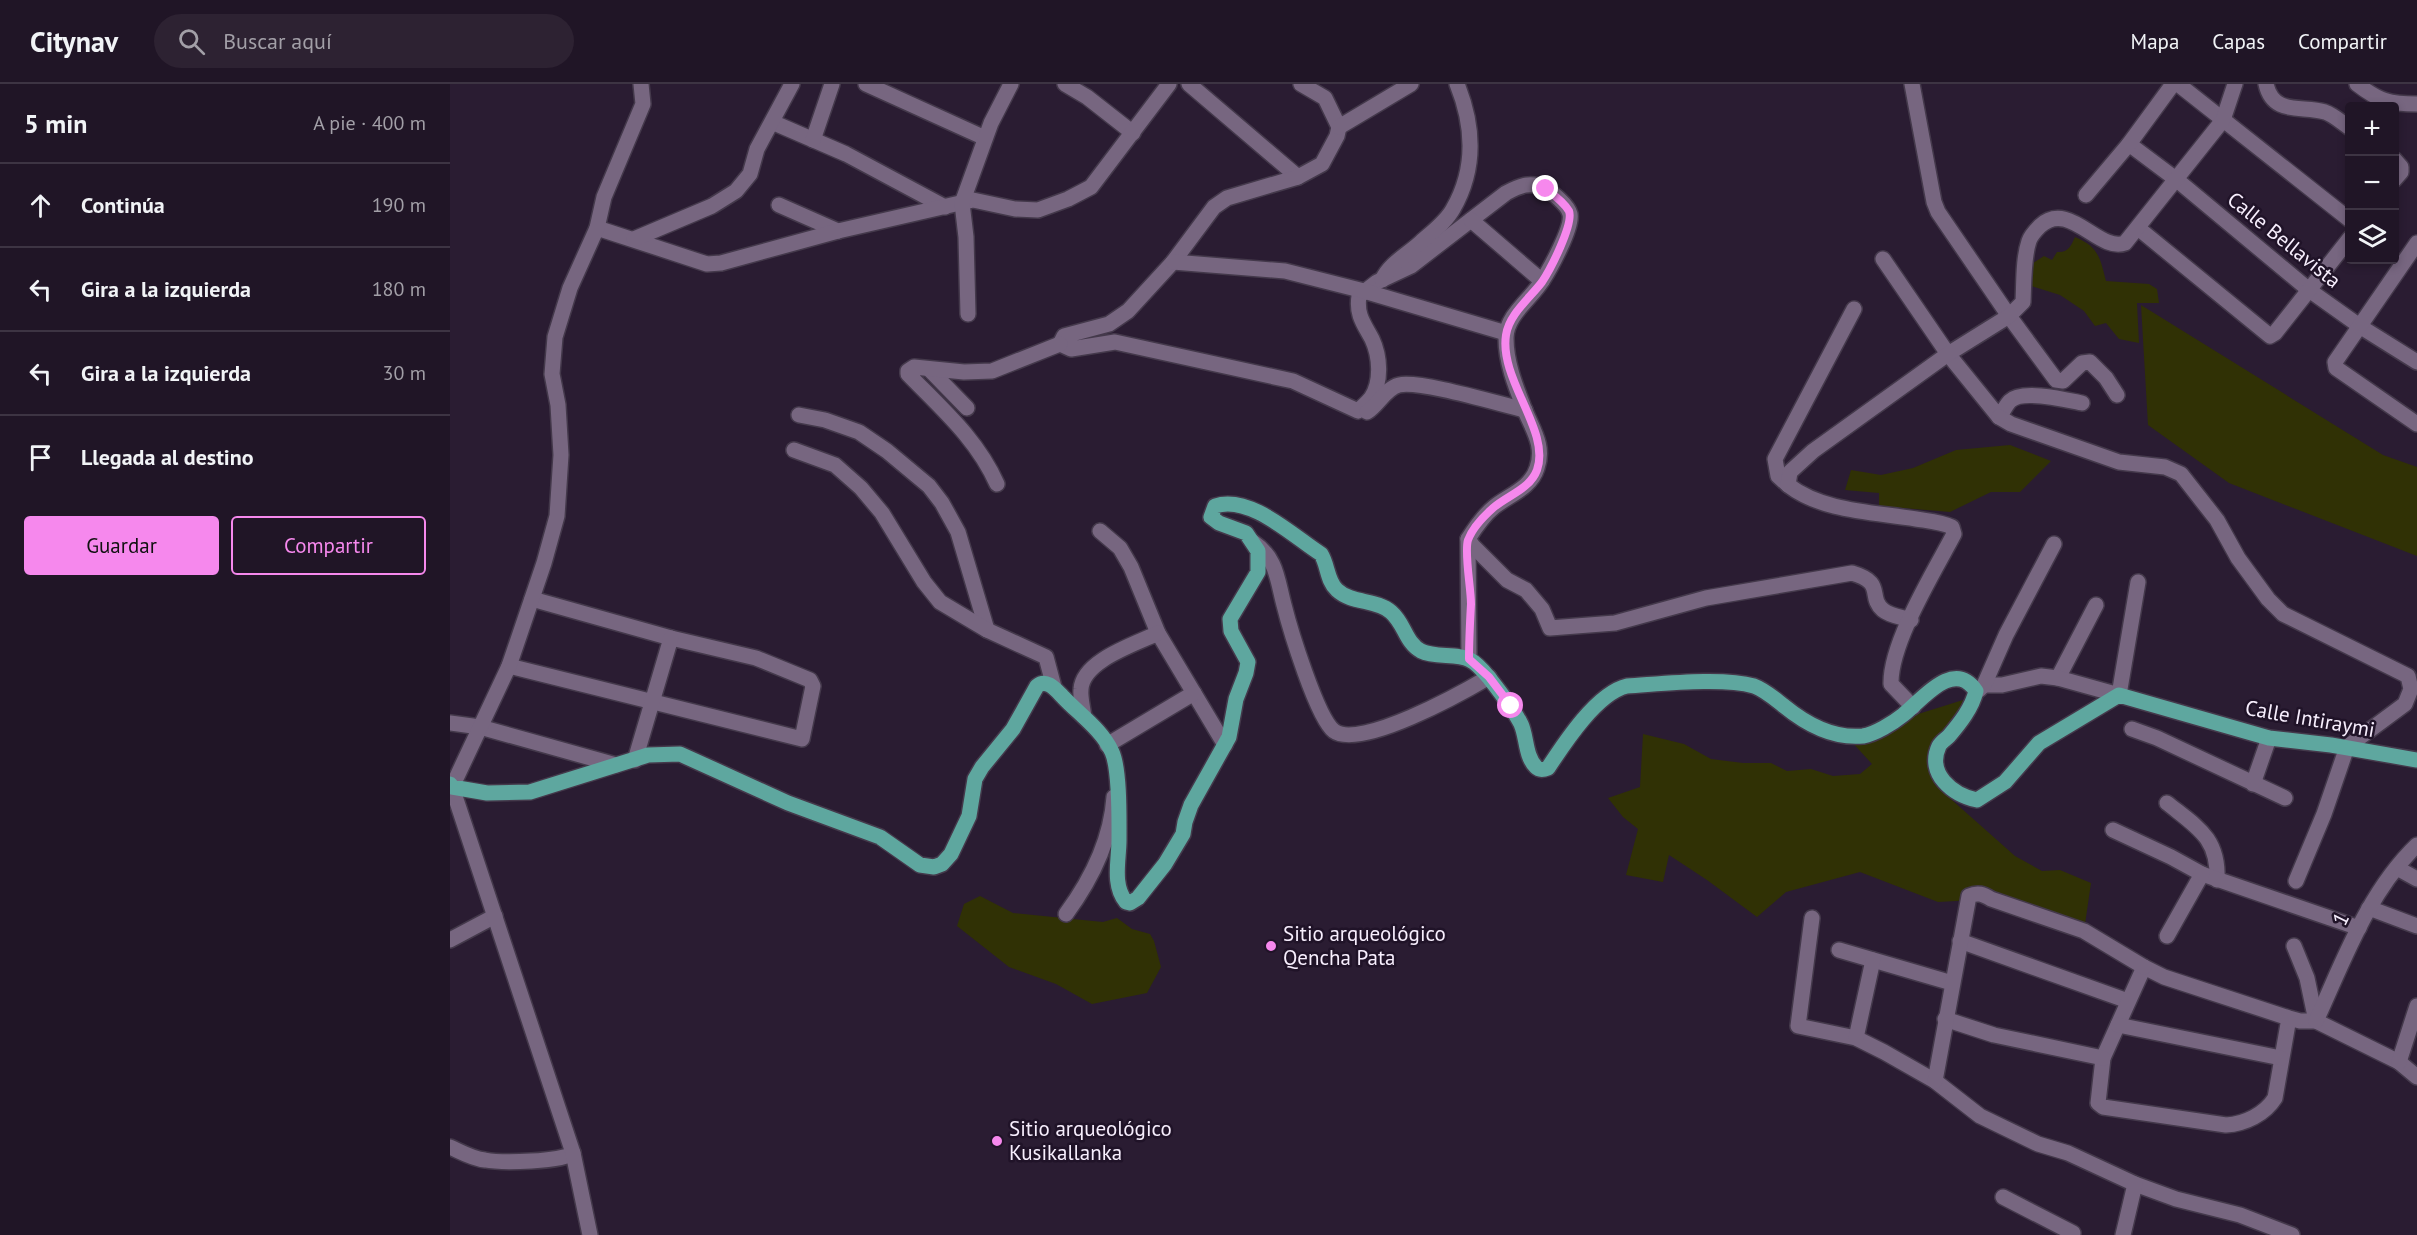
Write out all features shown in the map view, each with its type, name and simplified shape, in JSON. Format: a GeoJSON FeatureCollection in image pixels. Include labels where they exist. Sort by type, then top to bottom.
{"type":"FeatureCollection","features":[{"type":"Feature","properties":{"kind":"main road"},"geometry":{"type":"LineString","coordinates":[[451,785],[487,793],[530,792],[648,755],[680,754],[788,803],[880,837],[920,865],[934,867],[942,864],[951,854],[960,838],[969,816],[975,779],[982,767],[1013,729],[1037,686],[1040,683],[1046,683],[1054,687],[1084,717],[1112,752],[1116,776],[1119,841],[1118,885],[1121,896],[1130,903],[1138,898],[1174,851],[1183,834],[1191,805],[1225,745],[1232,727],[1236,699],[1246,673],[1248,662],[1231,631],[1230,619],[1258,572],[1258,551],[1246,533],[1211,517],[1215,506],[1222,503],[1242,506],[1277,522],[1320,554],[1326,562],[1335,589],[1344,595],[1377,604],[1391,611],[1401,622],[1412,644],[1418,650],[1428,654],[1469,659],[1489,677],[1511,706],[1521,725],[1529,757],[1537,768],[1543,770],[1548,768],[1569,736],[1612,690],[1627,686],[1736,682],[1756,687],[1802,721],[1827,732],[1864,736],[1900,718],[1934,686],[1952,680],[1964,680],[1980,688],[1974,702],[1939,745],[1936,758],[1943,782],[1963,797],[1977,800],[2005,782],[2040,743],[2123,696]]}},
{"type":"Feature","properties":{"kind":"main road","name":"Calle Intiraymi"},"geometry":{"type":"LineString","coordinates":[[2123,696],[2269,738],[2347,747],[2417,760]]}},
{"type":"Feature","properties":{"kind":"street"},"geometry":{"type":"LineString","coordinates":[[590,1235],[573,1153],[451,785],[509,666],[557,516],[561,455],[558,405],[552,374],[555,337],[570,288],[597,228],[604,197],[643,104],[641,84]]}},
{"type":"Feature","properties":{"kind":"street"},"geometry":{"type":"LineString","coordinates":[[634,239],[712,206],[736,191],[750,174],[757,149],[792,84]]}},
{"type":"Feature","properties":{"kind":"street"},"geometry":{"type":"LineString","coordinates":[[813,140],[832,84]]}},
{"type":"Feature","properties":{"kind":"street"},"geometry":{"type":"LineString","coordinates":[[866,84],[985,138]]}},
{"type":"Feature","properties":{"kind":"street"},"geometry":{"type":"LineString","coordinates":[[968,314],[963,203],[985,138],[1011,84]]}},
{"type":"Feature","properties":{"kind":"street"},"geometry":{"type":"LineString","coordinates":[[1065,84],[1087,97],[1133,133]]}},
{"type":"Feature","properties":{"kind":"street"},"geometry":{"type":"LineString","coordinates":[[597,228],[707,264],[721,263],[838,231],[973,200],[1038,210],[1068,199],[1091,187],[1169,84]]}},
{"type":"Feature","properties":{"kind":"street"},"geometry":{"type":"LineString","coordinates":[[1189,84],[1298,177]]}},
{"type":"Feature","properties":{"kind":"street"},"geometry":{"type":"LineString","coordinates":[[996,484],[987,461],[962,427],[908,374],[908,371],[914,367],[992,371],[1060,344],[1064,336],[1108,324],[1128,311],[1173,262],[1214,207],[1227,198],[1298,177],[1322,164],[1337,136],[1339,127],[1325,98],[1301,84]]}},
{"type":"Feature","properties":{"kind":"street"},"geometry":{"type":"LineString","coordinates":[[1339,127],[1411,84]]}},
{"type":"Feature","properties":{"kind":"street"},"geometry":{"type":"LineString","coordinates":[[1912,84],[1934,202],[1938,212],[2056,380],[2063,381],[2082,363],[2090,362],[2106,378],[2117,395]]}},
{"type":"Feature","properties":{"kind":"street"},"geometry":{"type":"LineString","coordinates":[[2086,195],[2129,144],[2173,84]]}},
{"type":"Feature","properties":{"kind":"street"},"geometry":{"type":"LineString","coordinates":[[2178,84],[2345,217]]}},
{"type":"Feature","properties":{"kind":"street"},"geometry":{"type":"LineString","coordinates":[[1788,485],[1790,472],[1813,451],[1948,354],[2009,316],[2023,302],[2028,242],[2045,221],[2075,222],[2111,244],[2118,246],[2125,243],[2223,120],[2235,84]]}},
{"type":"Feature","properties":{"kind":"street"},"geometry":{"type":"LineString","coordinates":[[2266,84],[2268,93],[2276,103],[2288,107],[2326,112],[2345,125]]}},
{"type":"Feature","properties":{"kind":"street"},"geometry":{"type":"LineString","coordinates":[[2357,84],[2381,100],[2394,104],[2417,104]]}},
{"type":"Feature","properties":{"kind":"street"},"geometry":{"type":"LineString","coordinates":[[1382,280],[1387,269],[1440,225],[1453,210],[1469,173],[1470,126],[1463,87]]}},
{"type":"Feature","properties":{"kind":"street"},"geometry":{"type":"LineString","coordinates":[[772,122],[846,154],[945,207]]}},
{"type":"Feature","properties":{"kind":"street","name":"Calle Bellavista"},"geometry":{"type":"LineString","coordinates":[[2129,144],[2177,180],[2309,290],[2361,327],[2416,358]]}},
{"type":"Feature","properties":{"kind":"street"},"geometry":{"type":"LineString","coordinates":[[1358,411],[1371,398],[1378,373],[1378,358],[1373,340],[1360,318],[1357,307],[1359,296],[1364,291],[1411,266],[1506,193],[1522,185],[1533,184],[1546,189],[1565,206],[1570,214],[1569,227],[1542,281],[1515,315],[1506,333],[1506,355],[1525,410],[1539,439],[1540,455],[1537,470],[1527,485],[1493,508],[1468,539],[1469,659]]}},
{"type":"Feature","properties":{"kind":"street"},"geometry":{"type":"LineString","coordinates":[[779,205],[838,231]]}},
{"type":"Feature","properties":{"kind":"street"},"geometry":{"type":"LineString","coordinates":[[1471,220],[1542,281]]}},
{"type":"Feature","properties":{"kind":"street"},"geometry":{"type":"LineString","coordinates":[[2138,228],[2270,336],[2275,333],[2345,243]]}},
{"type":"Feature","properties":{"kind":"street"},"geometry":{"type":"LineString","coordinates":[[2417,243],[2335,362],[2336,368],[2417,424]]}},
{"type":"Feature","properties":{"kind":"street"},"geometry":{"type":"LineString","coordinates":[[1883,259],[1948,354],[2000,417],[2011,424],[2119,462],[2164,467],[2181,474],[2217,520],[2238,558],[2268,599],[2283,614],[2408,676],[2411,688],[2404,704],[2347,747],[2324,814],[2296,881]]}},
{"type":"Feature","properties":{"kind":"street"},"geometry":{"type":"LineString","coordinates":[[1173,262],[1285,271],[1364,291],[1506,333]]}},
{"type":"Feature","properties":{"kind":"street"},"geometry":{"type":"LineString","coordinates":[[1854,309],[1775,459],[1778,476],[1800,495],[1858,512],[1947,524],[1952,527],[1954,534],[1911,620],[1897,652],[1891,675],[1891,684],[1894,689],[1913,707]]}},
{"type":"Feature","properties":{"kind":"street"},"geometry":{"type":"LineString","coordinates":[[1060,344],[1071,349],[1115,342],[1293,381],[1366,413],[1392,388],[1400,385],[1428,387],[1525,410]]}},
{"type":"Feature","properties":{"kind":"street"},"geometry":{"type":"LineString","coordinates":[[929,369],[967,408]]}},
{"type":"Feature","properties":{"kind":"street"},"geometry":{"type":"LineString","coordinates":[[2000,417],[2010,401],[2020,395],[2082,403]]}},
{"type":"Feature","properties":{"kind":"street"},"geometry":{"type":"LineString","coordinates":[[799,414],[859,432],[887,451],[929,486],[942,503],[958,532],[987,630]]}},
{"type":"Feature","properties":{"kind":"street"},"geometry":{"type":"LineString","coordinates":[[794,450],[835,465],[861,488],[882,513],[924,582],[940,602],[987,630],[1046,657],[1054,687]]}},
{"type":"Feature","properties":{"kind":"street"},"geometry":{"type":"LineString","coordinates":[[1100,531],[1120,548],[1131,567],[1158,633],[1225,745]]}},
{"type":"Feature","properties":{"kind":"street"},"geometry":{"type":"LineString","coordinates":[[1468,539],[1507,580],[1526,590],[1542,609],[1550,628],[1615,623],[1706,598],[1852,573],[1866,577],[1875,586],[1881,608],[1886,612],[1911,620]]}},
{"type":"Feature","properties":{"kind":"street"},"geometry":{"type":"LineString","coordinates":[[1253,542],[1265,550],[1273,562],[1286,612],[1314,694],[1326,722],[1334,731],[1346,736],[1363,735],[1398,724],[1489,677]]}},
{"type":"Feature","properties":{"kind":"street"},"geometry":{"type":"LineString","coordinates":[[1980,688],[2054,544]]}},
{"type":"Feature","properties":{"kind":"street"},"geometry":{"type":"LineString","coordinates":[[1980,688],[2041,676],[2058,678],[2123,696],[2138,582]]}},
{"type":"Feature","properties":{"kind":"street"},"geometry":{"type":"LineString","coordinates":[[509,666],[802,739],[813,686],[810,680],[756,658],[671,638],[532,598]]}},
{"type":"Feature","properties":{"kind":"street"},"geometry":{"type":"LineString","coordinates":[[2058,678],[2096,605]]}},
{"type":"Feature","properties":{"kind":"street"},"geometry":{"type":"LineString","coordinates":[[1084,717],[1080,689],[1088,670],[1101,661],[1158,633]]}},
{"type":"Feature","properties":{"kind":"street"},"geometry":{"type":"LineString","coordinates":[[635,760],[671,638]]}},
{"type":"Feature","properties":{"kind":"street"},"geometry":{"type":"LineString","coordinates":[[1107,745],[1194,693]]}},
{"type":"Feature","properties":{"kind":"street"},"geometry":{"type":"LineString","coordinates":[[450,723],[480,727],[616,765]]}},
{"type":"Feature","properties":{"kind":"street"},"geometry":{"type":"LineString","coordinates":[[2132,729],[2157,738],[2285,798]]}},
{"type":"Feature","properties":{"kind":"street"},"geometry":{"type":"LineString","coordinates":[[2253,784],[2269,738]]}},
{"type":"Feature","properties":{"kind":"street"},"geometry":{"type":"LineString","coordinates":[[1066,914],[1076,900],[1104,845],[1113,809],[1116,776]]}},
{"type":"Feature","properties":{"kind":"street"},"geometry":{"type":"LineString","coordinates":[[2167,803],[2199,829],[2211,845],[2218,863],[2217,880]]}},
{"type":"Feature","properties":{"kind":"street"},"geometry":{"type":"LineString","coordinates":[[2113,830],[2217,880],[2359,928]]}},
{"type":"Feature","properties":{"kind":"street","name":"1"},"geometry":{"type":"LineString","coordinates":[[2316,1021],[2369,908],[2383,884],[2417,845]]}},
{"type":"Feature","properties":{"kind":"street"},"geometry":{"type":"LineString","coordinates":[[2397,868],[2417,879]]}},
{"type":"Feature","properties":{"kind":"street"},"geometry":{"type":"LineString","coordinates":[[2167,936],[2202,874]]}},
{"type":"Feature","properties":{"kind":"street"},"geometry":{"type":"LineString","coordinates":[[1935,1081],[1969,896],[1975,894],[1984,894],[1992,899],[2084,931],[2164,977],[2289,1018],[2316,1021],[2399,1062],[2417,1077]]}},
{"type":"Feature","properties":{"kind":"street"},"geometry":{"type":"LineString","coordinates":[[2369,908],[2417,926]]}},
{"type":"Feature","properties":{"kind":"street"},"geometry":{"type":"LineString","coordinates":[[450,940],[495,916]]}},
{"type":"Feature","properties":{"kind":"street"},"geometry":{"type":"LineString","coordinates":[[1812,918],[1798,1026],[1856,1038],[1935,1081],[1980,1116],[2038,1144],[2068,1153],[2135,1184],[2176,1198],[2240,1215],[2292,1235]]}},
{"type":"Feature","properties":{"kind":"street"},"geometry":{"type":"LineString","coordinates":[[1960,941],[2128,1001]]}},
{"type":"Feature","properties":{"kind":"street"},"geometry":{"type":"LineString","coordinates":[[2294,946],[2307,978],[2316,1021]]}},
{"type":"Feature","properties":{"kind":"street"},"geometry":{"type":"LineString","coordinates":[[1839,950],[1952,982]]}},
{"type":"Feature","properties":{"kind":"street"},"geometry":{"type":"LineString","coordinates":[[1856,1038],[1873,960]]}},
{"type":"Feature","properties":{"kind":"street"},"geometry":{"type":"LineString","coordinates":[[2144,967],[2103,1058],[2097,1099],[2103,1107],[2239,1125],[2269,1108],[2275,1098],[2289,1018]]}},
{"type":"Feature","properties":{"kind":"street"},"geometry":{"type":"LineString","coordinates":[[2399,1062],[2417,1006]]}},
{"type":"Feature","properties":{"kind":"street"},"geometry":{"type":"LineString","coordinates":[[1946,1019],[1994,1035],[2103,1058]]}},
{"type":"Feature","properties":{"kind":"street"},"geometry":{"type":"LineString","coordinates":[[2118,1025],[2281,1058]]}},
{"type":"Feature","properties":{"kind":"street"},"geometry":{"type":"LineString","coordinates":[[450,1147],[485,1160],[556,1158],[568,1157],[573,1153]]}},
{"type":"Feature","properties":{"kind":"street"},"geometry":{"type":"LineString","coordinates":[[2123,1235],[2135,1184]]}},
{"type":"Feature","properties":{"kind":"street"},"geometry":{"type":"LineString","coordinates":[[2002,1197],[2076,1234]]}},
{"type":"Feature","properties":{"kind":"shaded area"},"geometry":{"type":"Polygon","coordinates":[[[2075,237],[2094,249],[2106,281],[2149,284],[2157,289],[2159,303],[2137,303],[2139,343],[2119,339],[2106,323],[2095,326],[2084,311],[2060,295],[2031,286],[2030,265],[2044,256],[2052,260],[2057,252],[2069,248],[2075,237]]]}},
{"type":"Feature","properties":{"kind":"shaded area"},"geometry":{"type":"Polygon","coordinates":[[[2141,305],[2383,455],[2417,467],[2417,556],[2229,483],[2148,425],[2141,305]]]}},
{"type":"Feature","properties":{"kind":"shaded area"},"geometry":{"type":"Polygon","coordinates":[[[2010,445],[2051,461],[2020,492],[1991,492],[1950,512],[1879,506],[1879,493],[1845,490],[1851,470],[1881,475],[1913,468],[1956,450],[2010,445]]]}},
{"type":"Feature","properties":{"kind":"shaded area"},"geometry":{"type":"Polygon","coordinates":[[[1963,700],[1958,714],[1936,739],[1931,760],[1935,785],[2015,856],[2042,871],[2060,870],[2091,883],[2084,931],[1992,899],[1938,902],[1860,872],[1786,892],[1757,917],[1669,855],[1663,882],[1626,875],[1638,829],[1623,817],[1608,798],[1640,787],[1643,734],[1684,744],[1711,759],[1743,763],[1771,763],[1787,771],[1811,769],[1833,776],[1860,774],[1872,764],[1850,740],[1879,738],[1915,715],[1963,700]]]}},
{"type":"Feature","properties":{"kind":"shaded area"},"geometry":{"type":"Polygon","coordinates":[[[980,896],[1013,913],[1103,922],[1117,918],[1132,929],[1150,934],[1161,967],[1147,993],[1092,1004],[1056,984],[1009,967],[957,926],[964,904],[980,896]]]}},
{"type":"Feature","properties":{"kind":"place","name":"Sitio arqueológico Qencha Pata"},"geometry":{"type":"Point","coordinates":[1271,946]}},
{"type":"Feature","properties":{"kind":"place","name":"Sitio arqueológico Kusikallanka"},"geometry":{"type":"Point","coordinates":[997,1141]}},
{"type":"Feature","properties":{"kind":"route"},"geometry":{"type":"LineString","coordinates":[[1511,706],[1489,677],[1469,659],[1471,603],[1467,546],[1474,529],[1493,508],[1527,485],[1537,470],[1540,455],[1539,439],[1525,410],[1506,355],[1506,333],[1515,315],[1542,281],[1569,227],[1570,214],[1565,206],[1546,189]]}}]}
